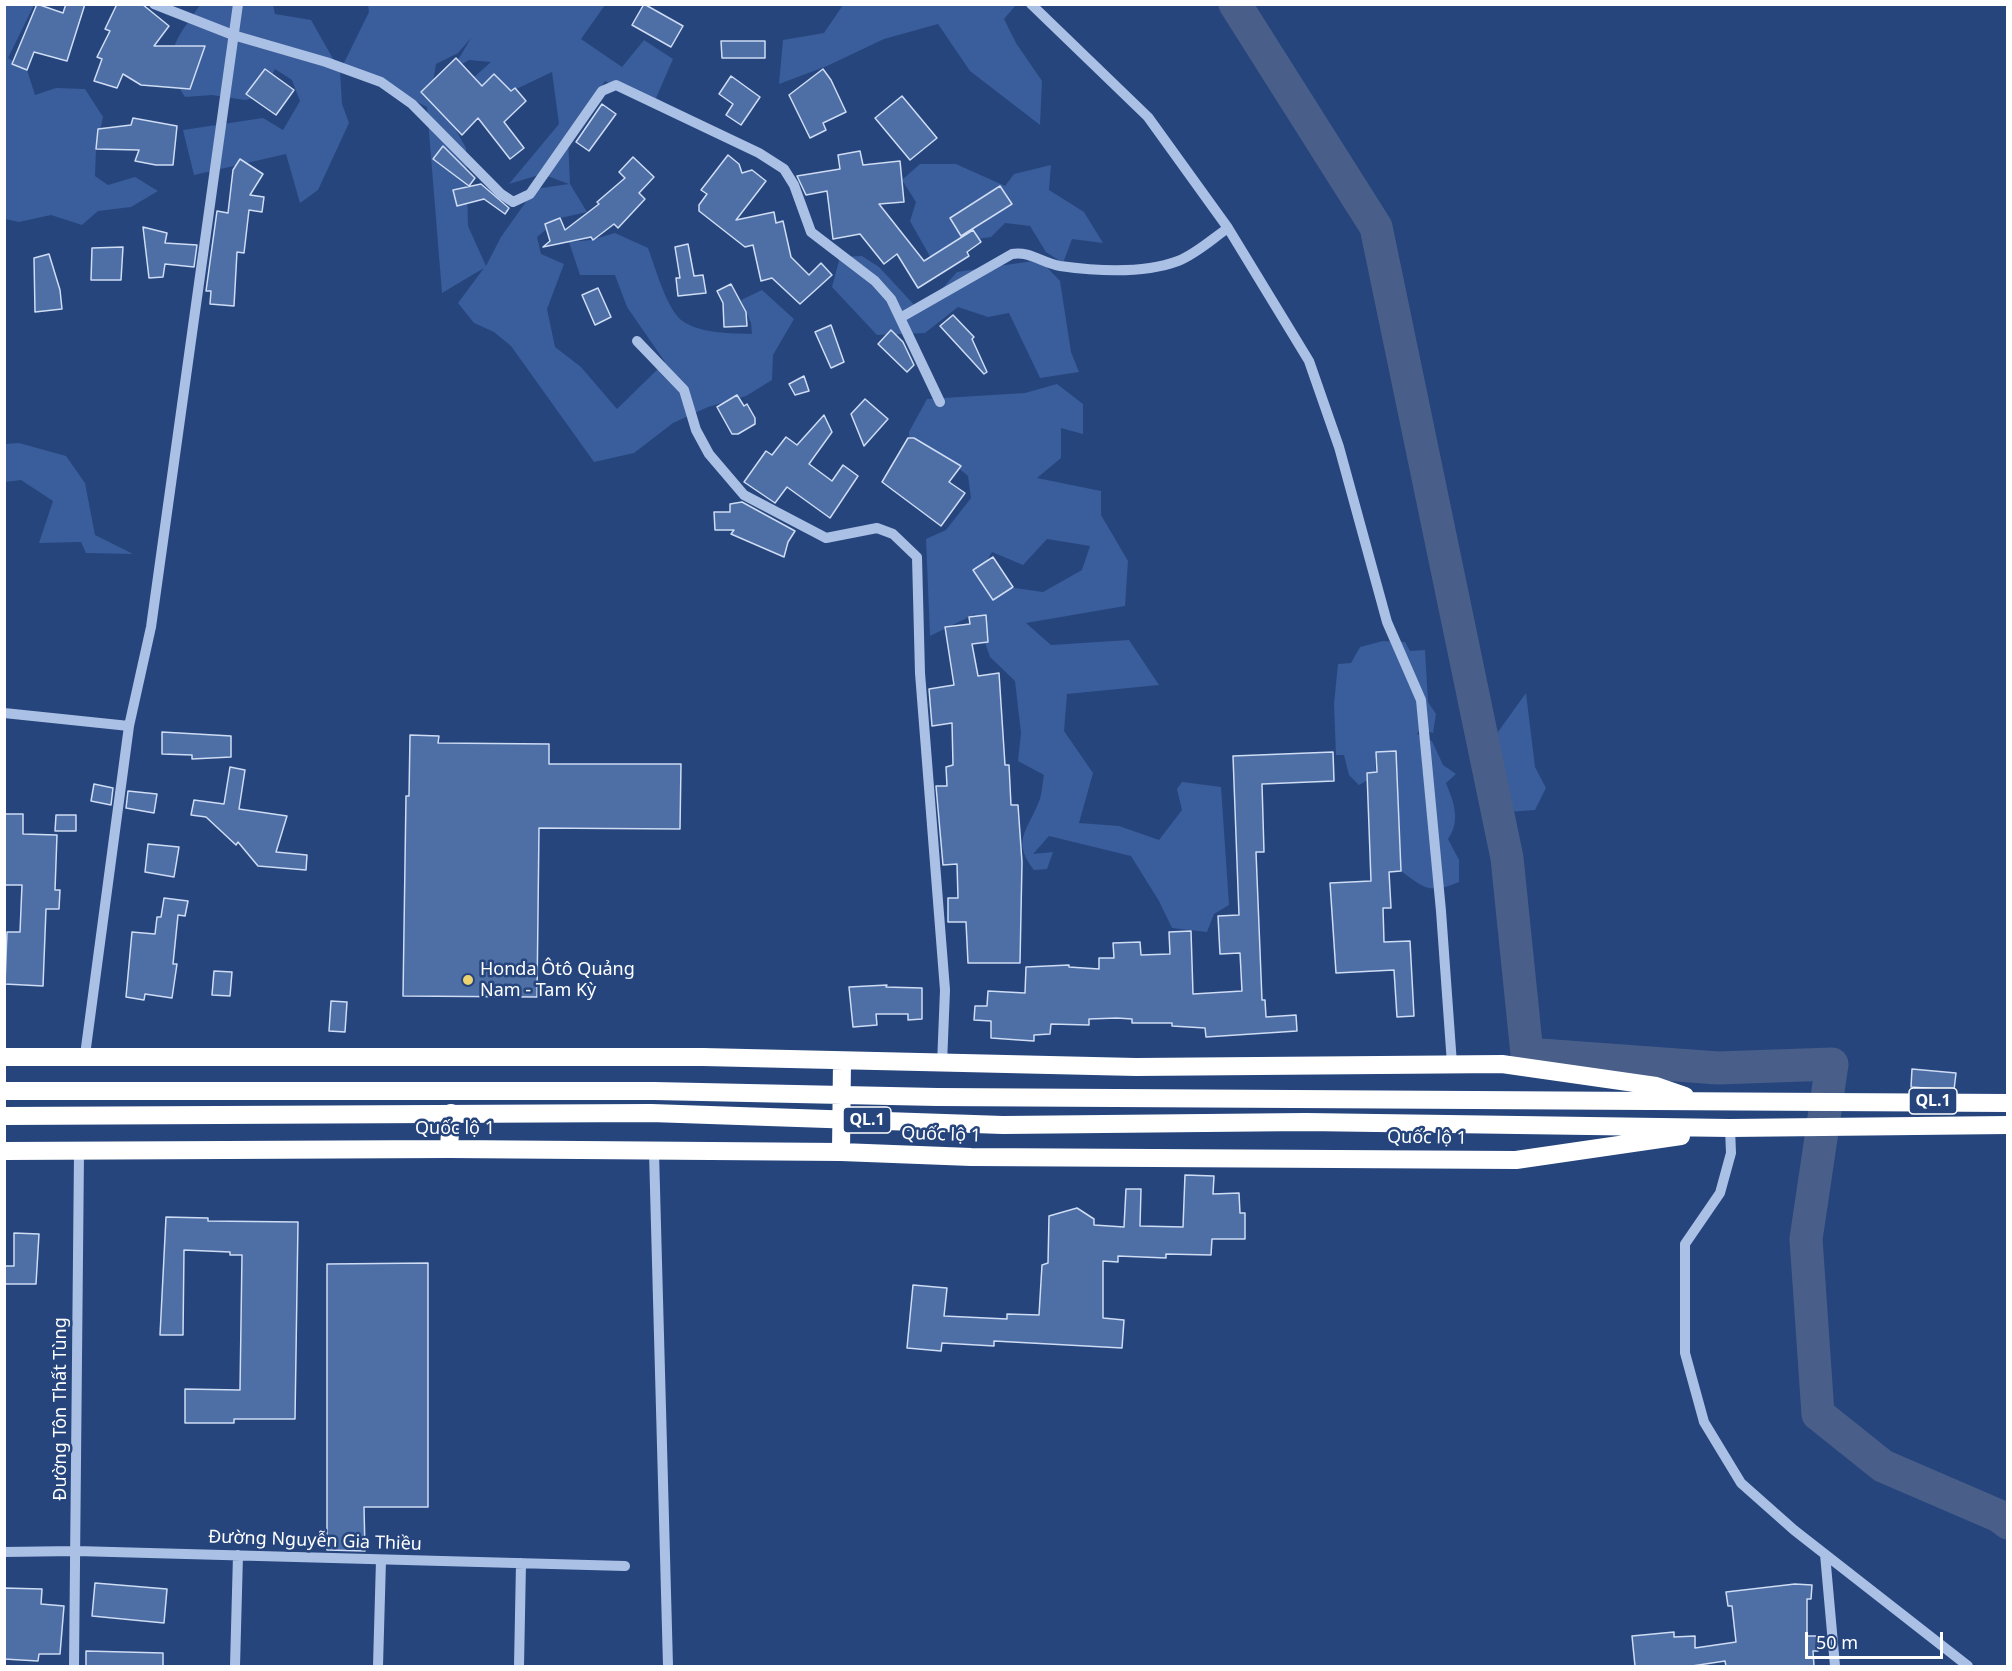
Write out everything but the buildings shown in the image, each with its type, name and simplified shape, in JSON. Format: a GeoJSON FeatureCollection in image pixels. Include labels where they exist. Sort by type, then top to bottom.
{"type":"FeatureCollection","features":[{"type":"Feature","properties":{"kind":"highway","name":"Quốc lộ 1"},"geometry":{"type":"LineString","coordinates":[[4,1057],[703,1057],[1136,1067],[1502,1064],[1656,1086],[1698,1101]]}},
{"type":"Feature","properties":{"kind":"highway"},"geometry":{"type":"LineString","coordinates":[[841,1152],[842,1061]]}},
{"type":"Feature","properties":{"kind":"highway","name":"Quốc lộ 1"},"geometry":{"type":"LineString","coordinates":[[4,1090],[654,1091],[841,1095],[1740,1103],[1858,1100],[2007,1102]]}},
{"type":"Feature","properties":{"kind":"highway"},"geometry":{"type":"LineString","coordinates":[[1976,1125],[1977,1102]]}},
{"type":"Feature","properties":{"kind":"highway"},"geometry":{"type":"LineString","coordinates":[[449,1149],[450,1113]]}},
{"type":"Feature","properties":{"kind":"highway","name":"Quốc lộ 1"},"geometry":{"type":"LineString","coordinates":[[4,1116],[651,1113],[1003,1125],[1306,1122],[1730,1128],[2007,1125]]}},
{"type":"Feature","properties":{"kind":"highway","name":"Quốc lộ 1"},"geometry":{"type":"LineString","coordinates":[[4,1151],[79,1153],[449,1149],[841,1152],[971,1157],[1516,1160],[1730,1128]]}},
{"type":"Feature","properties":{"kind":"street"},"geometry":{"type":"LineString","coordinates":[[154,4],[233,35],[326,62],[381,82],[412,104],[501,194],[513,202],[530,194],[602,91],[616,85],[759,153],[784,169],[794,185],[811,232],[885,290],[940,402]]}},
{"type":"Feature","properties":{"kind":"street"},"geometry":{"type":"LineString","coordinates":[[85,1056],[129,726],[151,627],[238,4]]}},
{"type":"Feature","properties":{"kind":"street"},"geometry":{"type":"LineString","coordinates":[[1031,4],[1148,117],[1228,228],[1284,318],[1312,370],[1339,447],[1387,622],[1421,700],[1452,1064]]}},
{"type":"Feature","properties":{"kind":"street"},"geometry":{"type":"LineString","coordinates":[[900,318],[1012,254],[1030,255],[1056,266],[1083,269],[1146,268],[1187,257],[1228,228]]}},
{"type":"Feature","properties":{"kind":"street"},"geometry":{"type":"LineString","coordinates":[[637,341],[684,390],[696,430],[709,454],[744,495],[826,538],[878,528],[893,534],[917,557],[920,673],[945,990],[942,1064]]}},
{"type":"Feature","properties":{"kind":"street"},"geometry":{"type":"LineString","coordinates":[[4,713],[129,726]]}},
{"type":"Feature","properties":{"kind":"street"},"geometry":{"type":"LineString","coordinates":[[1730,1128],[1731,1153],[1720,1193],[1685,1244],[1686,1353],[1704,1422],[1741,1483],[1825,1554],[1968,1666]]}},
{"type":"Feature","properties":{"kind":"street"},"geometry":{"type":"LineString","coordinates":[[654,1152],[668,1666]]}},
{"type":"Feature","properties":{"kind":"street","name":"Đường Tôn Thất Tùng"},"geometry":{"type":"LineString","coordinates":[[74,1666],[79,1153]]}},
{"type":"Feature","properties":{"kind":"street","name":"Đường Nguyễn Gia Thiều"},"geometry":{"type":"LineString","coordinates":[[4,1552],[76,1551],[625,1566]]}},
{"type":"Feature","properties":{"kind":"street"},"geometry":{"type":"LineString","coordinates":[[1825,1554],[1835,1666]]}},
{"type":"Feature","properties":{"kind":"street"},"geometry":{"type":"LineString","coordinates":[[235,1666],[238,1555]]}},
{"type":"Feature","properties":{"kind":"street"},"geometry":{"type":"LineString","coordinates":[[378,1666],[381,1560]]}},
{"type":"Feature","properties":{"kind":"street"},"geometry":{"type":"LineString","coordinates":[[519,1666],[521,1563]]}},
{"type":"Feature","properties":{"kind":"shaded area"},"geometry":{"type":"Polygon","coordinates":[[[4,5],[34,5],[8,58],[27,70],[35,95],[56,88],[85,89],[103,117],[96,149],[95,176],[108,185],[135,177],[158,191],[131,207],[98,211],[82,225],[51,215],[19,222],[5,219],[4,5]]]}},
{"type":"Feature","properties":{"kind":"shaded area"},"geometry":{"type":"Polygon","coordinates":[[[200,5],[273,5],[275,14],[311,20],[340,71],[342,104],[349,123],[318,190],[300,203],[286,154],[194,175],[183,130],[263,118],[283,130],[300,101],[292,80],[275,69],[261,96],[245,100],[212,95],[185,97],[177,82],[172,59],[178,38],[200,5]]]}},
{"type":"Feature","properties":{"kind":"shaded area"},"geometry":{"type":"Polygon","coordinates":[[[368,5],[605,5],[581,39],[622,67],[644,40],[673,59],[656,98],[675,108],[670,116],[605,81],[568,137],[570,184],[587,212],[560,218],[537,237],[541,254],[564,264],[547,309],[555,347],[581,367],[617,409],[665,362],[627,307],[615,275],[580,275],[569,242],[591,240],[615,233],[648,248],[672,309],[678,317],[692,326],[717,332],[752,334],[751,323],[741,300],[762,290],[794,319],[773,355],[772,380],[746,396],[708,407],[673,423],[634,453],[594,462],[511,346],[494,332],[474,323],[458,303],[484,268],[442,293],[427,107],[384,85],[340,71],[369,12],[368,5]],[[471,38],[458,53],[436,64],[432,87],[466,148],[468,226],[486,266],[501,237],[535,189],[569,184],[542,174],[509,184],[559,124],[552,72],[512,91],[477,113],[473,78],[491,62],[469,60],[452,70],[471,38]]]}},
{"type":"Feature","properties":{"kind":"shaded area"},"geometry":{"type":"Polygon","coordinates":[[[843,5],[1016,5],[1004,19],[1016,43],[1042,81],[1040,125],[970,71],[938,24],[884,39],[827,66],[779,84],[783,40],[824,33],[843,5]]]}},
{"type":"Feature","properties":{"kind":"shaded area"},"geometry":{"type":"Polygon","coordinates":[[[920,164],[956,164],[1005,186],[1014,174],[1051,165],[1049,190],[1084,212],[1103,243],[1072,239],[1063,263],[1046,252],[1030,226],[1005,223],[991,237],[951,243],[932,260],[910,221],[916,202],[902,180],[920,164]]]}},
{"type":"Feature","properties":{"kind":"shaded area"},"geometry":{"type":"Polygon","coordinates":[[[862,256],[879,267],[917,308],[940,291],[957,272],[1040,260],[1060,281],[1071,352],[1079,372],[1040,378],[1009,313],[988,317],[958,307],[925,333],[877,335],[832,287],[840,257],[862,256]]]}},
{"type":"Feature","properties":{"kind":"shaded area"},"geometry":{"type":"Polygon","coordinates":[[[1057,384],[1083,404],[1083,434],[1061,428],[1061,458],[1037,478],[1101,491],[1101,515],[1128,561],[1125,606],[1026,623],[1051,645],[1129,640],[1159,685],[1067,694],[1064,731],[1093,773],[1079,823],[1119,826],[1159,840],[1182,810],[1177,789],[1182,782],[1221,787],[1229,905],[1214,914],[1207,932],[1172,928],[1159,901],[1131,856],[1049,836],[1033,854],[1053,852],[1047,869],[1034,870],[1027,860],[1022,844],[1039,801],[1044,775],[1018,761],[1021,733],[1015,681],[990,657],[975,614],[930,636],[926,539],[946,530],[971,498],[968,476],[944,456],[910,452],[909,432],[927,399],[1025,393],[1057,384]],[[1047,539],[1023,565],[992,552],[981,571],[1008,587],[1043,592],[1082,570],[1090,546],[1047,539]]]}},
{"type":"Feature","properties":{"kind":"shaded area"},"geometry":{"type":"Polygon","coordinates":[[[19,443],[66,456],[85,483],[95,535],[133,554],[86,553],[81,542],[39,543],[53,501],[21,480],[5,482],[5,444],[19,443]]]}},
{"type":"Feature","properties":{"kind":"shaded area"},"geometry":{"type":"Polygon","coordinates":[[[1383,641],[1405,642],[1410,651],[1425,650],[1428,702],[1436,714],[1433,733],[1420,729],[1417,734],[1432,741],[1443,765],[1456,774],[1446,783],[1455,811],[1454,825],[1448,839],[1459,860],[1459,882],[1449,886],[1428,888],[1401,871],[1395,757],[1375,758],[1376,775],[1359,785],[1349,775],[1344,755],[1336,755],[1334,704],[1338,664],[1351,663],[1360,647],[1383,641]]]}},
{"type":"Feature","properties":{"kind":"shaded area"},"geometry":{"type":"Polygon","coordinates":[[[1526,693],[1535,767],[1546,788],[1535,810],[1507,812],[1516,833],[1507,858],[1485,750],[1526,693]]]}},
{"type":"Feature","properties":{"kind":"waterway"},"geometry":{"type":"LineString","coordinates":[[1235,4],[1376,227],[1507,858],[1527,1054],[1718,1068],[1832,1064],[1806,1239],[1818,1414],[1883,1466],[1999,1516],[2008,1523]]}},
{"type":"Feature","properties":{"kind":"place","name":"Honda Ôtô Quảng Nam - Tam Kỳ"},"geometry":{"type":"Point","coordinates":[468,980]}}]}
